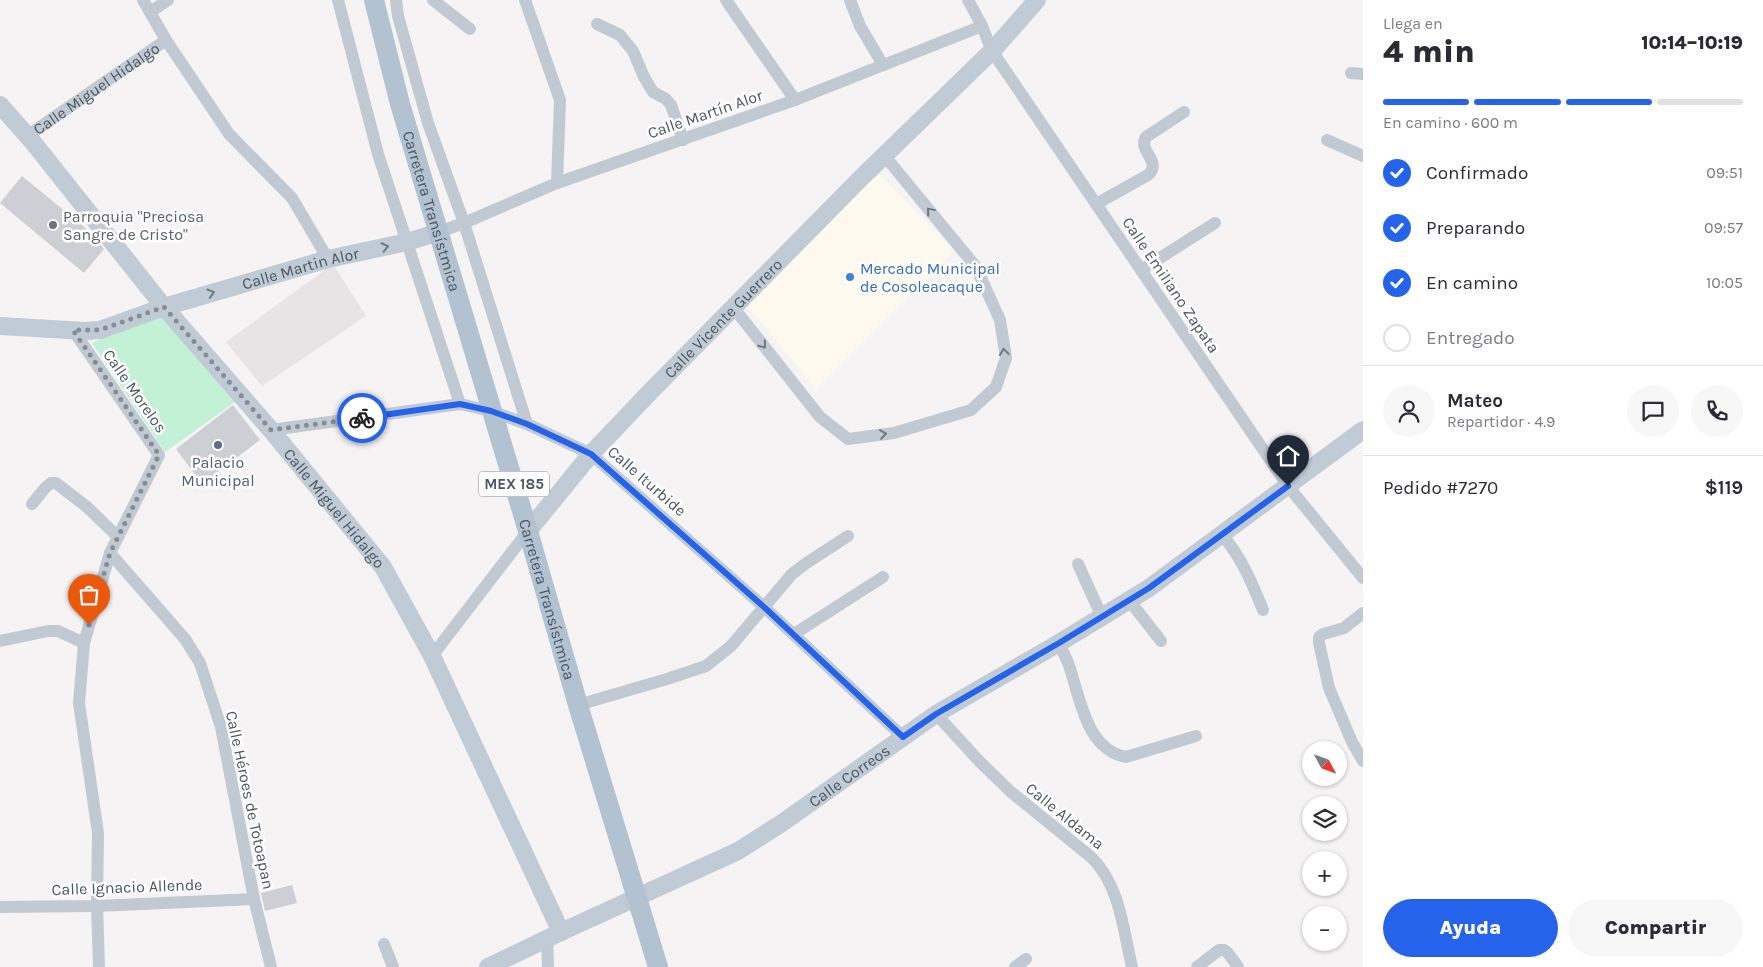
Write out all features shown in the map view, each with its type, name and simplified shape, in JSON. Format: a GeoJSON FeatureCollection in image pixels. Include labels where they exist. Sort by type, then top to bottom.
{"type":"FeatureCollection","features":[{"type":"Feature","properties":{"kind":"main road","name":"Carretera Transístmica"},"geometry":{"type":"LineString","coordinates":[[374,0],[400,104],[658,967]]}},
{"type":"Feature","properties":{"kind":"main road","name":"Calle Vicente Guerrero"},"geometry":{"type":"LineString","coordinates":[[528,531],[591,454],[884,155],[992,51],[1037,0]]}},
{"type":"Feature","properties":{"kind":"main road","name":"Calle Miguel Hidalgo"},"geometry":{"type":"LineString","coordinates":[[0,105],[164,307],[271,430],[383,567],[432,656],[554,935]]}},
{"type":"Feature","properties":{"kind":"main road","name":"Calle Martin Alor"},"geometry":{"type":"LineString","coordinates":[[0,326],[100,330],[164,307],[328,259],[407,242],[439,232]]}},
{"type":"Feature","properties":{"kind":"main road","name":"Calle Correos"},"geometry":{"type":"LineString","coordinates":[[488,967],[738,851],[782,823],[936,714],[1059,643],[1149,588],[1363,430]]}},
{"type":"Feature","properties":{"kind":"street"},"geometry":{"type":"LineString","coordinates":[[143,0],[166,40],[229,134],[292,198],[328,259]]}},
{"type":"Feature","properties":{"kind":"street"},"geometry":{"type":"LineString","coordinates":[[150,12],[168,0]]}},
{"type":"Feature","properties":{"kind":"street"},"geometry":{"type":"LineString","coordinates":[[338,0],[378,154],[460,404]]}},
{"type":"Feature","properties":{"kind":"street"},"geometry":{"type":"LineString","coordinates":[[396,0],[398,16],[428,123],[464,223],[527,424]]}},
{"type":"Feature","properties":{"kind":"street"},"geometry":{"type":"LineString","coordinates":[[433,0],[470,29]]}},
{"type":"Feature","properties":{"kind":"street"},"geometry":{"type":"LineString","coordinates":[[525,0],[560,100],[557,183]]}},
{"type":"Feature","properties":{"kind":"street"},"geometry":{"type":"LineString","coordinates":[[726,0],[795,100]]}},
{"type":"Feature","properties":{"kind":"street"},"geometry":{"type":"LineString","coordinates":[[850,0],[860,26],[882,65]]}},
{"type":"Feature","properties":{"kind":"street","name":"Calle Emiliano Zapata"},"geometry":{"type":"LineString","coordinates":[[968,0],[982,26],[992,51],[1288,486],[1363,578]]}},
{"type":"Feature","properties":{"kind":"street"},"geometry":{"type":"LineString","coordinates":[[597,24],[620,35],[633,50],[644,77],[653,92],[666,99],[670,105],[683,140]]}},
{"type":"Feature","properties":{"kind":"street","name":"Calle Martín Alor"},"geometry":{"type":"LineString","coordinates":[[439,232],[557,183],[795,100],[982,26]]}},
{"type":"Feature","properties":{"kind":"street","name":"Calle Miguel Hidalgo"},"geometry":{"type":"LineString","coordinates":[[27,136],[166,40]]}},
{"type":"Feature","properties":{"kind":"street"},"geometry":{"type":"LineString","coordinates":[[1096,204],[1153,171],[1154,166],[1144,146],[1146,137],[1184,112]]}},
{"type":"Feature","properties":{"kind":"street"},"geometry":{"type":"LineString","coordinates":[[1327,140],[1363,156]]}},
{"type":"Feature","properties":{"kind":"street"},"geometry":{"type":"LineString","coordinates":[[733,307],[820,417],[848,439],[894,433],[971,410],[996,387],[1006,358],[1000,320],[976,267],[884,155]]}},
{"type":"Feature","properties":{"kind":"street"},"geometry":{"type":"LineString","coordinates":[[1141,270],[1215,223]]}},
{"type":"Feature","properties":{"kind":"street","name":"Calle Morelos"},"geometry":{"type":"LineString","coordinates":[[73,330],[159,455],[110,553],[84,643],[79,703],[98,833],[97,906],[99,967]]}},
{"type":"Feature","properties":{"kind":"street","name":"Calle Iturbide"},"geometry":{"type":"LineString","coordinates":[[271,430],[460,404],[491,411],[527,424],[591,454],[794,634],[903,737]]}},
{"type":"Feature","properties":{"kind":"street"},"geometry":{"type":"LineString","coordinates":[[32,504],[45,488],[51,483],[56,484],[87,507],[118,537]]}},
{"type":"Feature","properties":{"kind":"street","name":"Calle Vicente Guerrero"},"geometry":{"type":"LineString","coordinates":[[432,656],[528,531]]}},
{"type":"Feature","properties":{"kind":"street"},"geometry":{"type":"LineString","coordinates":[[1222,534],[1233,547],[1251,580],[1263,610]]}},
{"type":"Feature","properties":{"kind":"street"},"geometry":{"type":"LineString","coordinates":[[578,704],[706,666],[731,646],[792,574],[848,536]]}},
{"type":"Feature","properties":{"kind":"street","name":"Calle Héroes de Totoapan"},"geometry":{"type":"LineString","coordinates":[[110,553],[185,639],[200,663],[221,727],[254,899],[271,967]]}},
{"type":"Feature","properties":{"kind":"street"},"geometry":{"type":"LineString","coordinates":[[1078,564],[1102,617]]}},
{"type":"Feature","properties":{"kind":"street"},"geometry":{"type":"LineString","coordinates":[[794,634],[883,577]]}},
{"type":"Feature","properties":{"kind":"street"},"geometry":{"type":"LineString","coordinates":[[1129,600],[1161,641]]}},
{"type":"Feature","properties":{"kind":"street"},"geometry":{"type":"LineString","coordinates":[[1363,613],[1344,628],[1323,634],[1319,637],[1319,643],[1329,688],[1352,742],[1363,761]]}},
{"type":"Feature","properties":{"kind":"street"},"geometry":{"type":"LineString","coordinates":[[0,641],[58,631],[84,643]]}},
{"type":"Feature","properties":{"kind":"street"},"geometry":{"type":"LineString","coordinates":[[1059,643],[1071,669],[1083,714],[1101,743],[1110,751],[1126,756],[1196,736]]}},
{"type":"Feature","properties":{"kind":"street","name":"Calle Aldama"},"geometry":{"type":"LineString","coordinates":[[936,714],[980,762],[1011,792],[1101,866],[1115,896],[1132,967]]}},
{"type":"Feature","properties":{"kind":"street","name":"Calle Ignacio Allende"},"geometry":{"type":"LineString","coordinates":[[0,907],[97,906],[254,899]]}},
{"type":"Feature","properties":{"kind":"street"},"geometry":{"type":"LineString","coordinates":[[548,967],[554,935]]}},
{"type":"Feature","properties":{"kind":"street"},"geometry":{"type":"LineString","coordinates":[[384,944],[393,967]]}},
{"type":"Feature","properties":{"kind":"street"},"geometry":{"type":"LineString","coordinates":[[1196,967],[1219,950],[1224,950],[1238,967]]}},
{"type":"Feature","properties":{"kind":"shaded area","name":"Mercado Municipal de Cosoleacaque"},"geometry":{"type":"Polygon","coordinates":[[[879,173],[954,251],[816,389],[745,303],[879,173]]]}},
{"type":"Feature","properties":{"kind":"shaded area"},"geometry":{"type":"Polygon","coordinates":[[[333,264],[366,316],[262,386],[226,342],[333,264]]]}},
{"type":"Feature","properties":{"kind":"green space"},"geometry":{"type":"Polygon","coordinates":[[[160,311],[235,402],[165,452],[92,343],[160,311]]]}},
{"type":"Feature","properties":{"kind":"building","name":"Parroquia \"Preciosa Sangre de Cristo\""},"geometry":{"type":"Polygon","coordinates":[[[22,176],[94,235],[104,249],[84,273],[0,203],[22,176]]]}},
{"type":"Feature","properties":{"kind":"building","name":"Palacio Municipal"},"geometry":{"type":"Polygon","coordinates":[[[233,405],[260,440],[202,484],[176,449],[233,405]]]}},
{"type":"Feature","properties":{"kind":"building"},"geometry":{"type":"Polygon","coordinates":[[[292,885],[297,903],[265,911],[261,893],[292,885]]]}},
{"type":"Feature","properties":{"kind":"way so far"},"geometry":{"type":"LineString","coordinates":[[89,625],[110,553],[159,455],[73,330],[100,330],[164,307],[271,430],[362,418]]}},
{"type":"Feature","properties":{"kind":"place","name":"Parroquia \"Preciosa Sangre de Cristo\""},"geometry":{"type":"Point","coordinates":[53,225]}},
{"type":"Feature","properties":{"kind":"place","name":"Mercado Municipal de Cosoleacaque"},"geometry":{"type":"Point","coordinates":[850,277]}},
{"type":"Feature","properties":{"kind":"place","name":"Palacio Municipal"},"geometry":{"type":"Point","coordinates":[218,445]}},
{"type":"Feature","properties":{"kind":"route"},"geometry":{"type":"LineString","coordinates":[[362,418],[460,404],[491,411],[527,424],[591,454],[794,634],[903,737],[936,714],[1059,643],[1149,588],[1288,486]]}}]}
